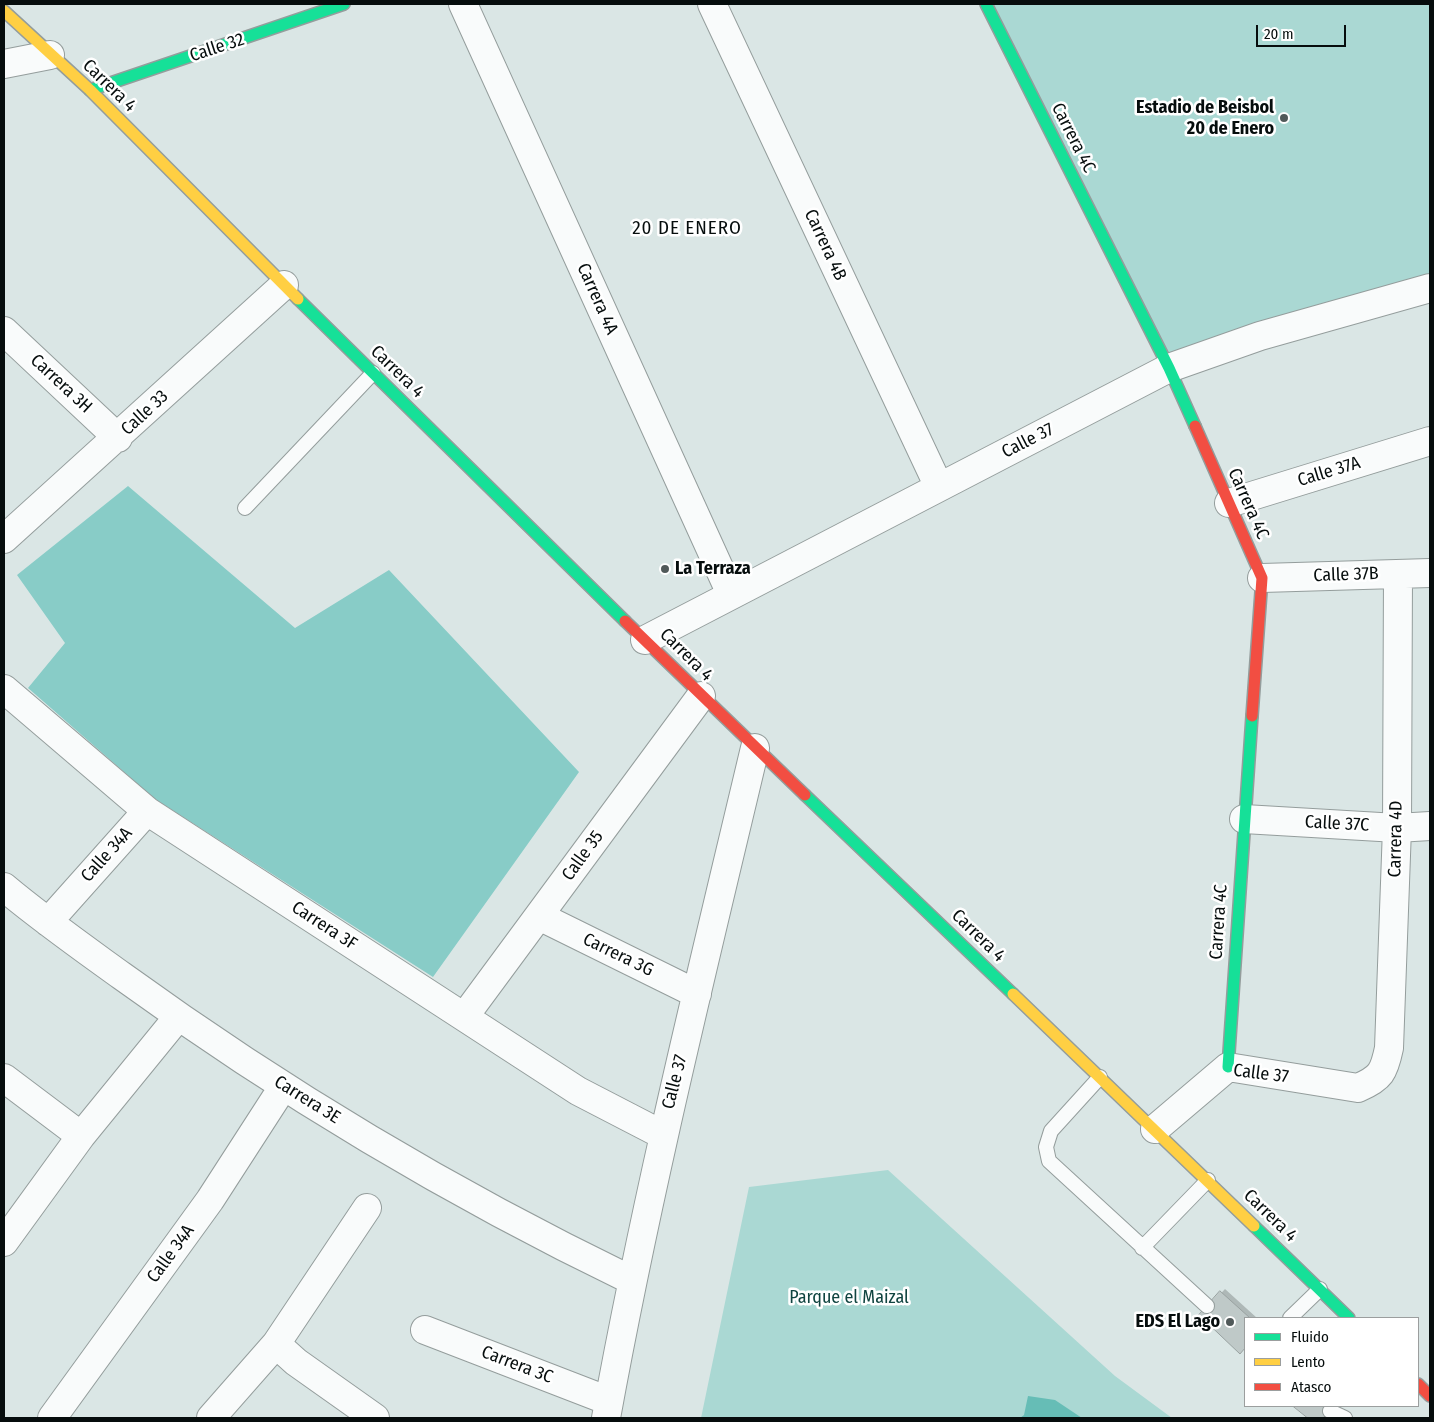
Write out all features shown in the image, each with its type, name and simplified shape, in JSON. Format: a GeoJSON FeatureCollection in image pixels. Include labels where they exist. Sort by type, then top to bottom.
{"type":"FeatureCollection","features":[{"type":"Feature","properties":{"kind":"main road","name":"Calle 32"},"geometry":{"type":"LineString","coordinates":[[90,90],[344,4]]}},
{"type":"Feature","properties":{"kind":"main road","name":"Carrera 4C"},"geometry":{"type":"LineString","coordinates":[[986,4],[1169,368],[1262,578],[1228,1067]]}},
{"type":"Feature","properties":{"kind":"main road","name":"Carrera 4"},"geometry":{"type":"LineString","coordinates":[[4,11],[90,90],[284,285],[755,748],[1155,1129],[1349,1317]]}},
{"type":"Feature","properties":{"kind":"main road"},"geometry":{"type":"LineString","coordinates":[[1419,1385],[1430,1396]]}},
{"type":"Feature","properties":{"kind":"street","name":"Carrera 4A"},"geometry":{"type":"LineString","coordinates":[[463,4],[732,594]]}},
{"type":"Feature","properties":{"kind":"street","name":"Carrera 4B"},"geometry":{"type":"LineString","coordinates":[[712,4],[939,487]]}},
{"type":"Feature","properties":{"kind":"street"},"geometry":{"type":"LineString","coordinates":[[4,64],[50,54]]}},
{"type":"Feature","properties":{"kind":"street","name":"Calle 33"},"geometry":{"type":"LineString","coordinates":[[4,539],[118,438],[284,285]]}},
{"type":"Feature","properties":{"kind":"street","name":"Calle 37"},"geometry":{"type":"LineString","coordinates":[[645,640],[1169,368],[1260,336],[1430,288]]}},
{"type":"Feature","properties":{"kind":"street","name":"Carrera 3H"},"geometry":{"type":"LineString","coordinates":[[4,331],[118,438]]}},
{"type":"Feature","properties":{"kind":"street","name":"Calle 37A"},"geometry":{"type":"LineString","coordinates":[[1229,503],[1430,441]]}},
{"type":"Feature","properties":{"kind":"street","name":"Calle 37B"},"geometry":{"type":"LineString","coordinates":[[1262,578],[1430,573]]}},
{"type":"Feature","properties":{"kind":"street","name":"Carrera 4D"},"geometry":{"type":"LineString","coordinates":[[1358,1088],[1375,1081],[1385,1068],[1390,1048],[1397,828],[1398,574]]}},
{"type":"Feature","properties":{"kind":"street","name":"Carrera 3F"},"geometry":{"type":"LineString","coordinates":[[4,689],[147,811],[578,1091],[663,1135]]}},
{"type":"Feature","properties":{"kind":"street","name":"Calle 35"},"geometry":{"type":"LineString","coordinates":[[464,1017],[702,696]]}},
{"type":"Feature","properties":{"kind":"street","name":"Calle 37"},"geometry":{"type":"LineString","coordinates":[[607,1409],[631,1280],[663,1135],[755,748]]}},
{"type":"Feature","properties":{"kind":"street","name":"Calle 34A"},"geometry":{"type":"LineString","coordinates":[[48,922],[147,811]]}},
{"type":"Feature","properties":{"kind":"street","name":"Calle 37C"},"geometry":{"type":"LineString","coordinates":[[1244,819],[1397,828],[1430,826]]}},
{"type":"Feature","properties":{"kind":"street","name":"Carrera 3E"},"geometry":{"type":"LineString","coordinates":[[4,887],[48,922],[178,1017],[283,1086],[459,1190],[631,1280]]}},
{"type":"Feature","properties":{"kind":"street","name":"Carrera 3G"},"geometry":{"type":"LineString","coordinates":[[539,916],[697,994]]}},
{"type":"Feature","properties":{"kind":"street"},"geometry":{"type":"LineString","coordinates":[[4,1242],[81,1136],[178,1017]]}},
{"type":"Feature","properties":{"kind":"street","name":"Calle 37"},"geometry":{"type":"LineString","coordinates":[[1155,1129],[1228,1067],[1358,1088]]}},
{"type":"Feature","properties":{"kind":"street"},"geometry":{"type":"LineString","coordinates":[[4,1078],[81,1136]]}},
{"type":"Feature","properties":{"kind":"street","name":"Calle 34A"},"geometry":{"type":"LineString","coordinates":[[52,1418],[210,1200],[283,1086]]}},
{"type":"Feature","properties":{"kind":"street"},"geometry":{"type":"LineString","coordinates":[[211,1418],[276,1344],[367,1208]]}},
{"type":"Feature","properties":{"kind":"street","name":"Carrera 3C"},"geometry":{"type":"LineString","coordinates":[[426,1330],[607,1409]]}},
{"type":"Feature","properties":{"kind":"street"},"geometry":{"type":"LineString","coordinates":[[276,1344],[296,1362],[375,1418]]}},
{"type":"Feature","properties":{"kind":"lane"},"geometry":{"type":"LineString","coordinates":[[245,508],[373,372]]}},
{"type":"Feature","properties":{"kind":"lane"},"geometry":{"type":"LineString","coordinates":[[1100,1077],[1051,1131],[1046,1147],[1049,1161],[1207,1306]]}},
{"type":"Feature","properties":{"kind":"lane"},"geometry":{"type":"LineString","coordinates":[[1142,1248],[1208,1180]]}},
{"type":"Feature","properties":{"kind":"lane"},"geometry":{"type":"LineString","coordinates":[[1291,1317],[1320,1289]]}},
{"type":"Feature","properties":{"kind":"lane"},"geometry":{"type":"LineString","coordinates":[[1330,1411],[1345,1418]]}},
{"type":"Feature","properties":{"kind":"green space","name":"Estadio de Beisbol 20 de Enero"},"geometry":{"type":"Polygon","coordinates":[[[986,4],[1430,4],[1430,284],[1169,368],[986,4]]]}},
{"type":"Feature","properties":{"kind":"green space","name":"Parque el Maizal"},"geometry":{"type":"Polygon","coordinates":[[[888,1170],[1115,1376],[1172,1418],[701,1418],[749,1187],[888,1170]]]}},
{"type":"Feature","properties":{"kind":"shaded area"},"geometry":{"type":"Polygon","coordinates":[[[128,486],[295,628],[389,570],[579,772],[433,977],[155,799],[28,688],[65,643],[17,575],[128,486]]]}},
{"type":"Feature","properties":{"kind":"shaded area"},"geometry":{"type":"Polygon","coordinates":[[[1028,1396],[1055,1400],[1082,1418],[1020,1418],[1024,1415],[1028,1396]]]}},
{"type":"Feature","properties":{"kind":"building"},"geometry":{"type":"Polygon","coordinates":[[[1220,1291],[1249,1317],[1244,1317],[1244,1349],[1240,1354],[1199,1315],[1220,1291]]]}},
{"type":"Feature","properties":{"kind":"building"},"geometry":{"type":"Polygon","coordinates":[[[1294,1407],[1333,1407],[1323,1418],[1308,1418],[1294,1407]]]}},
{"type":"Feature","properties":{"kind":"traffic: fast"},"geometry":{"type":"LineString","coordinates":[[90,90],[344,4]]}},
{"type":"Feature","properties":{"kind":"traffic: fast"},"geometry":{"type":"LineString","coordinates":[[986,4],[1169,368],[1195,426]]}},
{"type":"Feature","properties":{"kind":"traffic: fast"},"geometry":{"type":"LineString","coordinates":[[298,299],[625,621]]}},
{"type":"Feature","properties":{"kind":"traffic: fast"},"geometry":{"type":"LineString","coordinates":[[1228,1067],[1252,716]]}},
{"type":"Feature","properties":{"kind":"traffic: fast"},"geometry":{"type":"LineString","coordinates":[[805,795],[1013,994]]}},
{"type":"Feature","properties":{"kind":"traffic: fast"},"geometry":{"type":"LineString","coordinates":[[1254,1226],[1348,1317]]}},
{"type":"Feature","properties":{"kind":"traffic: slow"},"geometry":{"type":"LineString","coordinates":[[4,11],[90,90],[298,299]]}},
{"type":"Feature","properties":{"kind":"traffic: slow"},"geometry":{"type":"LineString","coordinates":[[1013,994],[1254,1226]]}},
{"type":"Feature","properties":{"kind":"traffic: jam"},"geometry":{"type":"LineString","coordinates":[[1195,426],[1262,578],[1252,716]]}},
{"type":"Feature","properties":{"kind":"traffic: jam"},"geometry":{"type":"LineString","coordinates":[[625,621],[805,795]]}},
{"type":"Feature","properties":{"kind":"traffic: jam"},"geometry":{"type":"LineString","coordinates":[[1419,1385],[1430,1396]]}},
{"type":"Feature","properties":{"kind":"place","name":"Estadio de Beisbol 20 de Enero"},"geometry":{"type":"Point","coordinates":[1284,118]}},
{"type":"Feature","properties":{"kind":"place","name":"La Terraza"},"geometry":{"type":"Point","coordinates":[665,569]}},
{"type":"Feature","properties":{"kind":"place","name":"EDS El Lago"},"geometry":{"type":"Point","coordinates":[1230,1322]}},
{"type":"Feature","properties":{"kind":"district","name":"20 DE ENERO"},"geometry":{"type":"Point","coordinates":[687,229]}}]}
